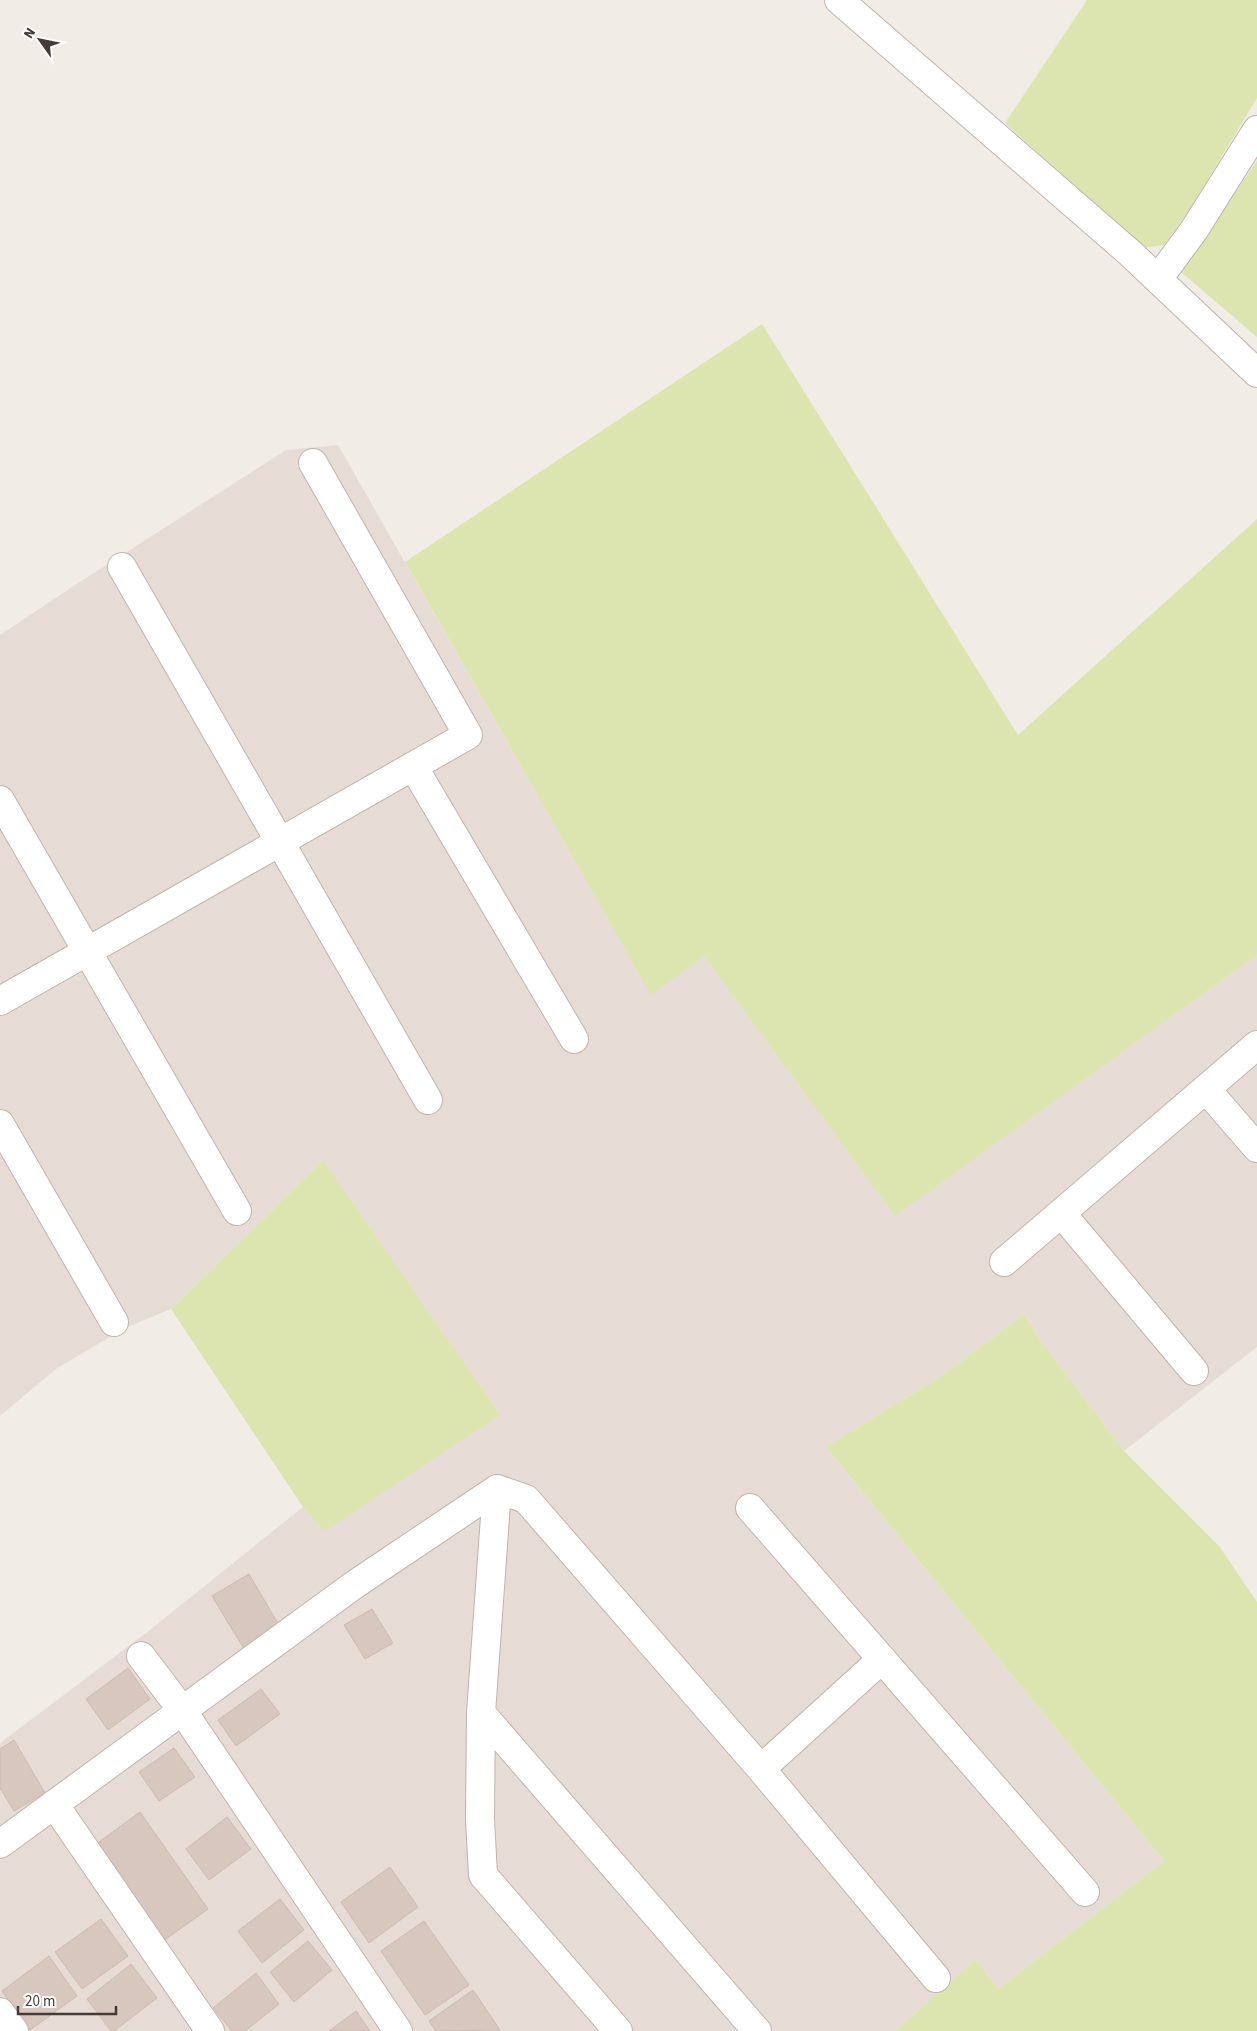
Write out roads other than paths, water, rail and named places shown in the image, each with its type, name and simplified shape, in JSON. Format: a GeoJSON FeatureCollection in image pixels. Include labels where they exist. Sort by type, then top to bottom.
{"type":"FeatureCollection","features":[{"type":"Feature","properties":{"kind":"street"},"geometry":{"type":"LineString","coordinates":[[839,0],[1158,279],[1257,373]]}},
{"type":"Feature","properties":{"kind":"street"},"geometry":{"type":"LineString","coordinates":[[1158,279],[1194,230],[1257,130]]}},
{"type":"Feature","properties":{"kind":"street"},"geometry":{"type":"LineString","coordinates":[[0,1001],[468,734],[313,463]]}},
{"type":"Feature","properties":{"kind":"street"},"geometry":{"type":"LineString","coordinates":[[122,567],[428,1100]]}},
{"type":"Feature","properties":{"kind":"street"},"geometry":{"type":"LineString","coordinates":[[413,766],[574,1039]]}},
{"type":"Feature","properties":{"kind":"street"},"geometry":{"type":"LineString","coordinates":[[0,800],[237,1211]]}},
{"type":"Feature","properties":{"kind":"street"},"geometry":{"type":"LineString","coordinates":[[1004,1262],[1257,1045]]}},
{"type":"Feature","properties":{"kind":"street"},"geometry":{"type":"LineString","coordinates":[[1206,1089],[1257,1148]]}},
{"type":"Feature","properties":{"kind":"street"},"geometry":{"type":"LineString","coordinates":[[2,1132],[114,1322]]}},
{"type":"Feature","properties":{"kind":"street"},"geometry":{"type":"LineString","coordinates":[[1061,1213],[1194,1371]]}},
{"type":"Feature","properties":{"kind":"street"},"geometry":{"type":"LineString","coordinates":[[0,1844],[354,1585],[497,1489]]}},
{"type":"Feature","properties":{"kind":"street"},"geometry":{"type":"LineString","coordinates":[[497,1489],[482,1713],[480,1819],[483,1875],[618,2031]]}},
{"type":"Feature","properties":{"kind":"street"},"geometry":{"type":"LineString","coordinates":[[497,1489],[526,1499],[761,1769],[936,1978]]}},
{"type":"Feature","properties":{"kind":"street"},"geometry":{"type":"LineString","coordinates":[[750,1508],[1084,1892]]}},
{"type":"Feature","properties":{"kind":"street"},"geometry":{"type":"LineString","coordinates":[[141,1656],[182,1710],[398,2031]]}},
{"type":"Feature","properties":{"kind":"street"},"geometry":{"type":"LineString","coordinates":[[761,1769],[882,1659]]}},
{"type":"Feature","properties":{"kind":"street"},"geometry":{"type":"LineString","coordinates":[[482,1713],[757,2031]]}},
{"type":"Feature","properties":{"kind":"street"},"geometry":{"type":"LineString","coordinates":[[54,1804],[210,2031]]}},
{"type":"Feature","properties":{"kind":"street"},"geometry":{"type":"LineString","coordinates":[[0,2012],[14,2031]]}}]}
